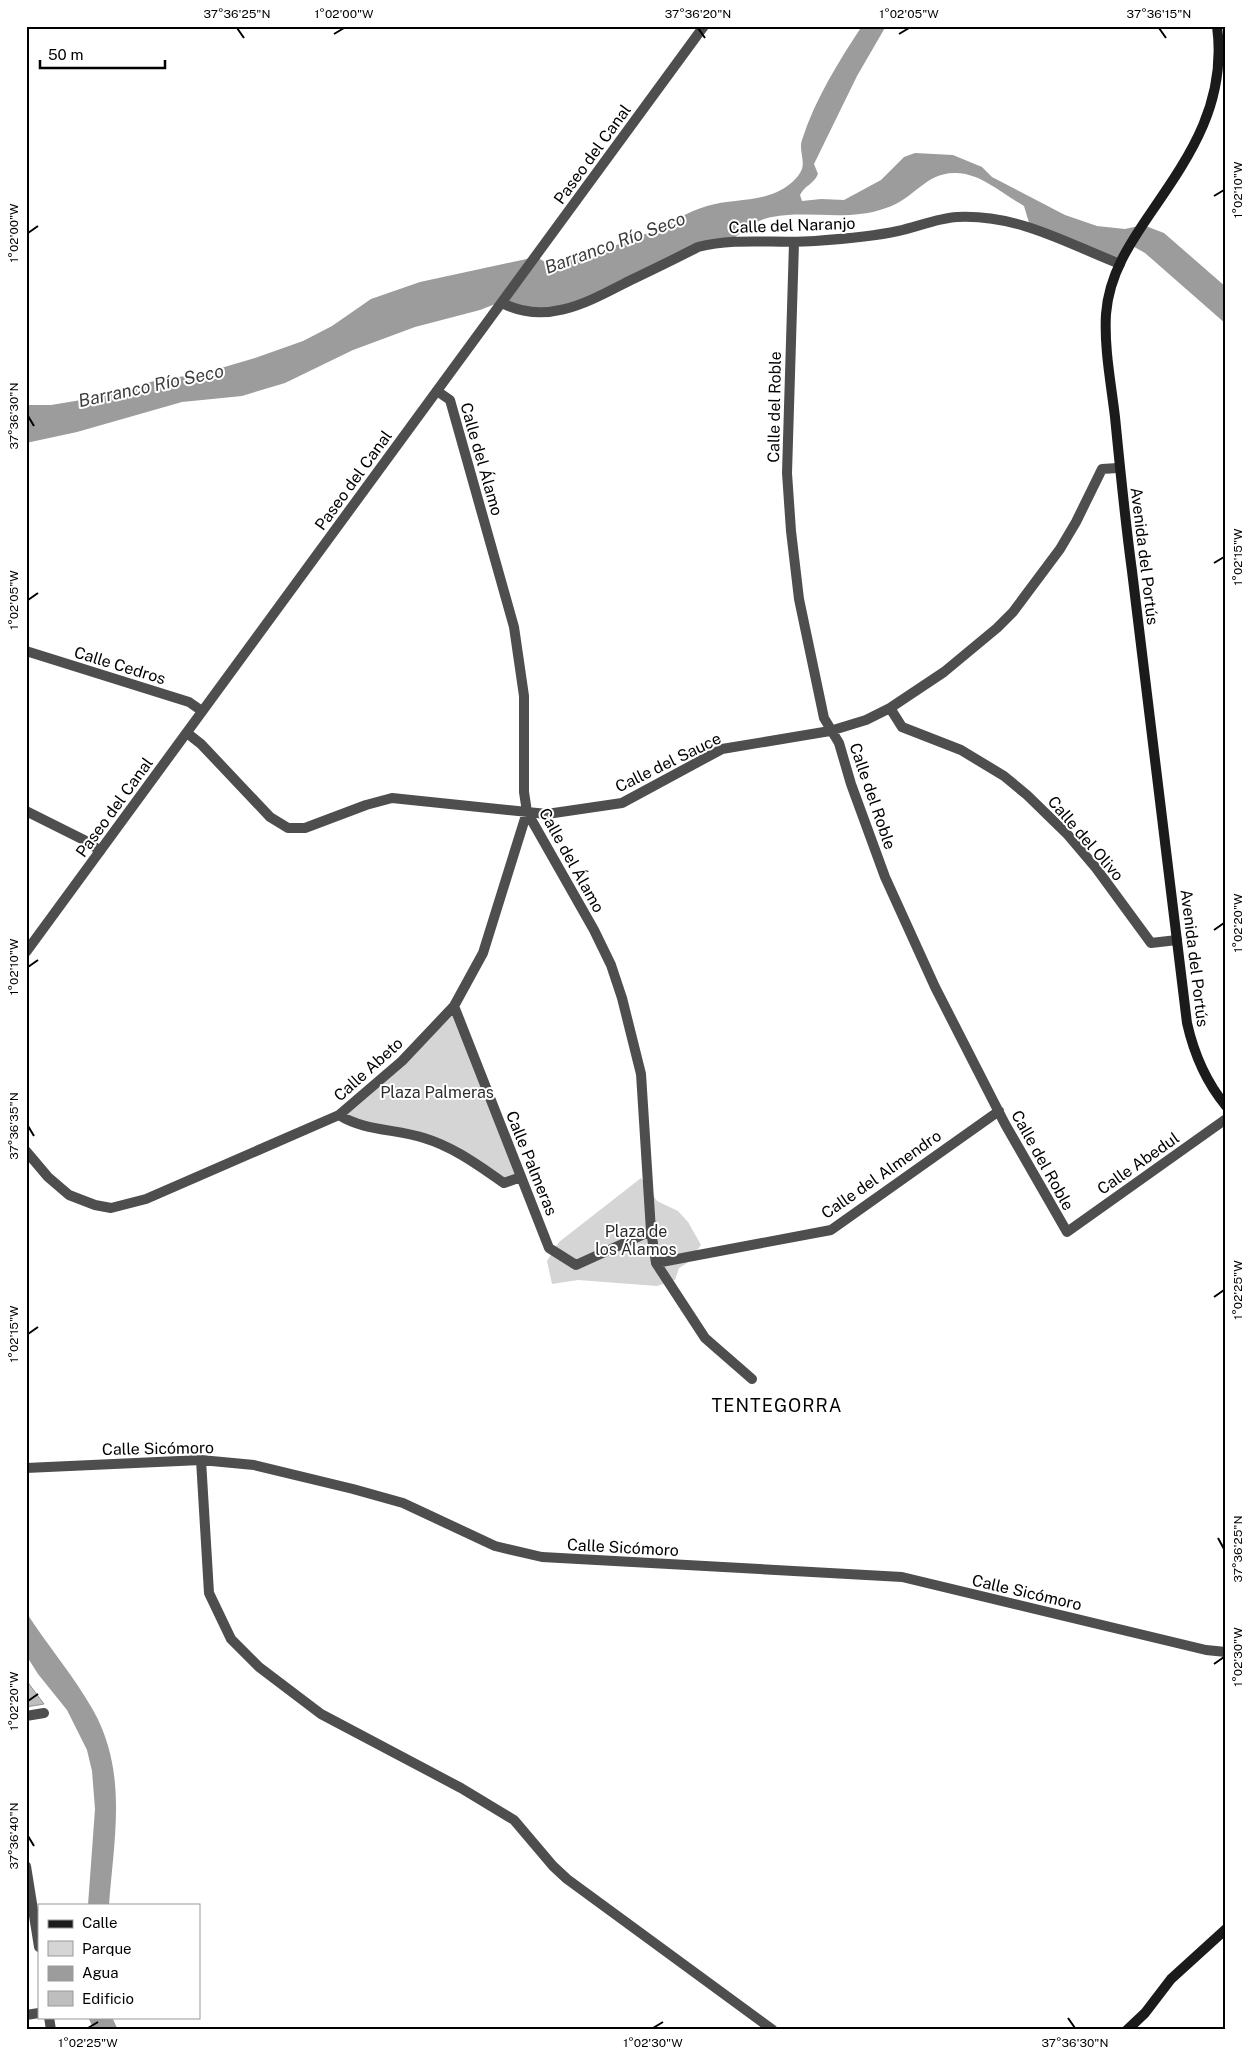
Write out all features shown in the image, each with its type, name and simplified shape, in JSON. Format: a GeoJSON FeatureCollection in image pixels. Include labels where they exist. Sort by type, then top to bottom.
{"type":"FeatureCollection","features":[{"type":"Feature","properties":{"kind":"main road","name":"Avenida del Portús"},"geometry":{"type":"LineString","coordinates":[[1217,26],[1219,49],[1216,86],[1205,124],[1184,163],[1129,244],[1109,295],[1106,334],[1118,468],[1191,1038],[1205,1076],[1226,1106]]}},
{"type":"Feature","properties":{"kind":"main road"},"geometry":{"type":"LineString","coordinates":[[1127,2030],[1145,2013],[1171,1979],[1226,1928]]}},
{"type":"Feature","properties":{"kind":"street","name":"Paseo del Canal"},"geometry":{"type":"LineString","coordinates":[[26,952],[704,26]]}},
{"type":"Feature","properties":{"kind":"street","name":"Calle del Naranjo"},"geometry":{"type":"LineString","coordinates":[[502,303],[522,311],[536,313],[569,308],[601,295],[698,247],[711,244],[740,241],[794,243],[864,237],[896,232],[956,217],[990,219],[1030,226],[1120,264]]}},
{"type":"Feature","properties":{"kind":"street","name":"Calle del Roble"},"geometry":{"type":"LineString","coordinates":[[794,243],[787,473],[791,531],[799,599],[824,718],[830,731],[839,743],[851,784],[885,877],[935,987],[999,1112],[1067,1232]]}},
{"type":"Feature","properties":{"kind":"street","name":"Calle del Álamo"},"geometry":{"type":"LineString","coordinates":[[437,391],[450,400],[514,627],[524,696],[524,792],[527,812],[594,930],[611,965],[622,998],[641,1074],[651,1230]]}},
{"type":"Feature","properties":{"kind":"street","name":"Calle del Sauce"},"geometry":{"type":"LineString","coordinates":[[186,733],[201,744],[270,817],[288,828],[305,828],[366,804],[392,798],[547,814],[622,803],[722,749],[830,731],[866,720],[890,708],[950,667],[1013,612],[1060,550],[1102,469],[1118,468]]}},
{"type":"Feature","properties":{"kind":"street","name":"Calle Cedros"},"geometry":{"type":"LineString","coordinates":[[26,651],[189,702],[202,711]]}},
{"type":"Feature","properties":{"kind":"street","name":"Calle del Olivo"},"geometry":{"type":"LineString","coordinates":[[890,708],[902,727],[961,750],[1012,782],[1048,814],[1068,835],[1096,868],[1151,943],[1177,940]]}},
{"type":"Feature","properties":{"kind":"street"},"geometry":{"type":"LineString","coordinates":[[26,811],[88,842],[100,851]]}},
{"type":"Feature","properties":{"kind":"street","name":"Calle Abeto"},"geometry":{"type":"LineString","coordinates":[[26,1151],[48,1177],[69,1195],[95,1205],[118,1207],[146,1199],[339,1115],[402,1061],[454,1006],[483,952],[527,812]]}},
{"type":"Feature","properties":{"kind":"street","name":"Calle Palmeras"},"geometry":{"type":"LineString","coordinates":[[454,1006],[549,1248],[576,1265],[651,1230]]}},
{"type":"Feature","properties":{"kind":"street","name":"Calle del Almendro"},"geometry":{"type":"LineString","coordinates":[[656,1263],[831,1230],[999,1112]]}},
{"type":"Feature","properties":{"kind":"street"},"geometry":{"type":"LineString","coordinates":[[339,1115],[352,1123],[408,1134],[436,1142],[470,1160],[504,1183],[521,1177]]}},
{"type":"Feature","properties":{"kind":"street","name":"Calle Abedul"},"geometry":{"type":"LineString","coordinates":[[1067,1232],[1226,1119]]}},
{"type":"Feature","properties":{"kind":"street"},"geometry":{"type":"LineString","coordinates":[[651,1230],[656,1263],[704,1338],[752,1379]]}},
{"type":"Feature","properties":{"kind":"street"},"geometry":{"type":"LineString","coordinates":[[201,1460],[209,1593],[231,1639],[259,1667],[322,1714],[461,1788],[514,1820],[553,1866],[567,1879],[773,2030]]}},
{"type":"Feature","properties":{"kind":"street","name":"Calle Sicómoro"},"geometry":{"type":"LineString","coordinates":[[26,1468],[201,1460],[254,1465],[403,1503],[495,1546],[542,1557],[902,1577],[1206,1650],[1226,1652]]}},
{"type":"Feature","properties":{"kind":"street"},"geometry":{"type":"LineString","coordinates":[[26,1716],[44,1713]]}},
{"type":"Feature","properties":{"kind":"street"},"geometry":{"type":"LineString","coordinates":[[26,1866],[38,1941]]}},
{"type":"Feature","properties":{"kind":"green space","name":"Plaza Palmeras"},"geometry":{"type":"Polygon","coordinates":[[[454,1006],[521,1177],[504,1183],[451,1149],[339,1115],[454,1006]]]}},
{"type":"Feature","properties":{"kind":"green space","name":"Plaza de los Álamos"},"geometry":{"type":"Polygon","coordinates":[[[641,1178],[657,1201],[678,1211],[688,1222],[701,1245],[687,1263],[679,1268],[675,1280],[657,1286],[578,1280],[552,1284],[547,1261],[559,1242],[641,1178]]]}},
{"type":"Feature","properties":{"kind":"water","name":"Barranco Río Seco"},"geometry":{"type":"Polygon","coordinates":[[[862,26],[886,26],[857,76],[814,164],[818,174],[814,181],[800,195],[802,201],[821,199],[844,200],[881,180],[904,157],[915,153],[953,155],[982,167],[992,177],[1065,215],[1097,226],[1125,229],[1143,225],[1164,233],[1226,287],[1226,324],[1145,253],[1129,244],[1120,264],[1030,226],[1024,206],[983,180],[965,174],[945,174],[928,181],[896,204],[872,212],[843,215],[786,215],[758,221],[726,242],[711,244],[551,312],[503,301],[480,310],[415,327],[353,350],[285,383],[242,396],[182,402],[77,432],[26,443],[26,405],[51,405],[93,398],[154,381],[204,373],[303,341],[332,326],[371,299],[420,282],[536,257],[551,265],[591,254],[630,240],[700,208],[769,195],[780,190],[793,181],[802,169],[801,144],[807,125],[836,67],[862,26]]]}},
{"type":"Feature","properties":{"kind":"water"},"geometry":{"type":"Polygon","coordinates":[[[26,1612],[77,1685],[93,1710],[104,1733],[115,1781],[116,1806],[109,1904],[88,1904],[95,1809],[92,1771],[87,1750],[67,1710],[38,1674],[26,1655],[26,1612]]]}},
{"type":"Feature","properties":{"kind":"water"},"geometry":{"type":"Polygon","coordinates":[[[88,2018],[112,2018],[118,2030],[94,2030],[88,2018]]]}},
{"type":"Feature","properties":{"kind":"building"},"geometry":{"type":"Polygon","coordinates":[[[26,1680],[44,1704],[26,1707],[26,1680]]]}},
{"type":"Feature","properties":{"kind":"district","name":"TENTEGORRA"},"geometry":{"type":"Point","coordinates":[777,1406]}}]}
